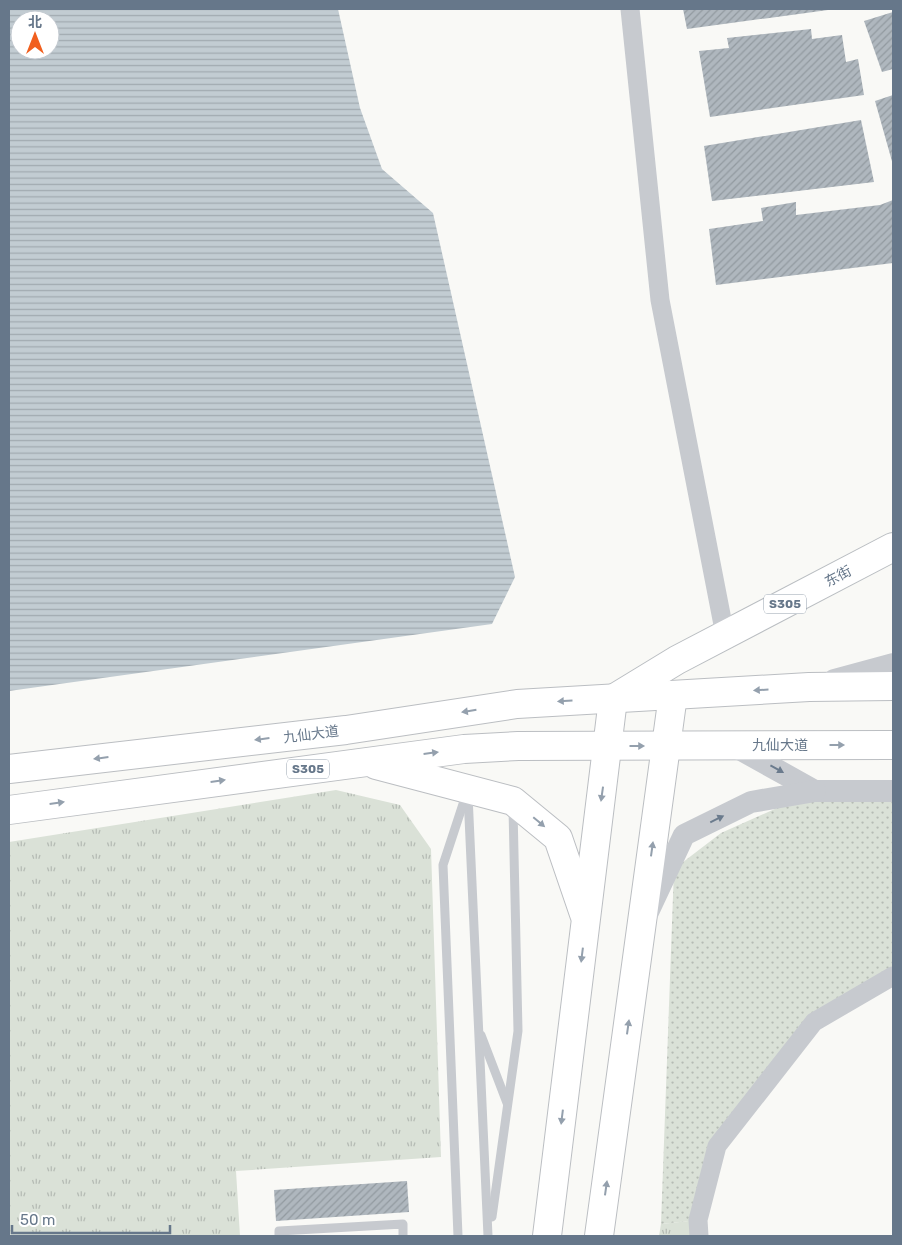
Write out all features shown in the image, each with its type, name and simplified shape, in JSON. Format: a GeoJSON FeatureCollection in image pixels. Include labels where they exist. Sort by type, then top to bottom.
{"type":"FeatureCollection","features":[{"type":"Feature","properties":{"kind":"main road","name":"东街"},"geometry":{"type":"LineString","coordinates":[[677,660],[893,547]]}},
{"type":"Feature","properties":{"kind":"main road"},"geometry":{"type":"LineString","coordinates":[[600,1236],[677,660]]}},
{"type":"Feature","properties":{"kind":"main road","name":"S305"},"geometry":{"type":"LineString","coordinates":[[613,698],[677,660]]}},
{"type":"Feature","properties":{"kind":"main road","name":"S305"},"geometry":{"type":"LineString","coordinates":[[613,698],[809,687],[893,686]]}},
{"type":"Feature","properties":{"kind":"main road"},"geometry":{"type":"LineString","coordinates":[[547,1236],[613,698]]}},
{"type":"Feature","properties":{"kind":"main road","name":"九仙大道"},"geometry":{"type":"LineString","coordinates":[[9,769],[346,730],[517,704],[613,698]]}},
{"type":"Feature","properties":{"kind":"main road","name":"九仙大道"},"geometry":{"type":"LineString","coordinates":[[666,746],[893,745]]}},
{"type":"Feature","properties":{"kind":"main road","name":"S305"},"geometry":{"type":"LineString","coordinates":[[9,810],[362,762],[473,749],[518,746],[666,746]]}},
{"type":"Feature","properties":{"kind":"main road"},"geometry":{"type":"LineString","coordinates":[[362,762],[513,801],[558,838],[586,921]]}},
{"type":"Feature","properties":{"kind":"street"},"geometry":{"type":"LineString","coordinates":[[630,9],[660,300],[725,635]]}},
{"type":"Feature","properties":{"kind":"street"},"geometry":{"type":"LineString","coordinates":[[809,687],[893,664]]}},
{"type":"Feature","properties":{"kind":"street"},"geometry":{"type":"LineString","coordinates":[[734,746],[816,791]]}},
{"type":"Feature","properties":{"kind":"street"},"geometry":{"type":"LineString","coordinates":[[642,925],[684,835],[751,802],[816,791],[893,791]]}},
{"type":"Feature","properties":{"kind":"street"},"geometry":{"type":"LineString","coordinates":[[699,1236],[698,1220],[717,1146],[814,1022],[893,976]]}},
{"type":"Feature","properties":{"kind":"lane"},"geometry":{"type":"LineString","coordinates":[[468,789],[489,1236]]}},
{"type":"Feature","properties":{"kind":"lane"},"geometry":{"type":"LineString","coordinates":[[458,1236],[442,865],[468,789]]}},
{"type":"Feature","properties":{"kind":"lane"},"geometry":{"type":"LineString","coordinates":[[489,1236],[518,1031],[513,801]]}},
{"type":"Feature","properties":{"kind":"lane"},"geometry":{"type":"LineString","coordinates":[[479,1028],[508,1104]]}},
{"type":"Feature","properties":{"kind":"lane"},"geometry":{"type":"LineString","coordinates":[[279,1236],[279,1231],[403,1224],[403,1236]]}},
{"type":"Feature","properties":{"kind":"green space"},"geometry":{"type":"Polygon","coordinates":[[[336,790],[400,805],[431,849],[441,1157],[236,1171],[240,1236],[9,1236],[9,842],[336,790]]]}},
{"type":"Feature","properties":{"kind":"green space"},"geometry":{"type":"Polygon","coordinates":[[[815,791],[893,791],[893,976],[814,1022],[717,1146],[698,1220],[661,1224],[674,869],[721,833],[815,791]]]}},
{"type":"Feature","properties":{"kind":"green space"},"geometry":{"type":"Polygon","coordinates":[[[698,1220],[699,1236],[659,1236],[661,1224],[698,1220]]]}},
{"type":"Feature","properties":{"kind":"shaded area"},"geometry":{"type":"Polygon","coordinates":[[[9,9],[338,9],[360,108],[382,169],[433,213],[515,577],[492,624],[9,691],[9,9]]]}},
{"type":"Feature","properties":{"kind":"building"},"geometry":{"type":"Polygon","coordinates":[[[683,9],[828,9],[828,10],[687,29],[683,9]]]}},
{"type":"Feature","properties":{"kind":"building"},"geometry":{"type":"Polygon","coordinates":[[[893,12],[893,69],[882,72],[864,21],[893,12]]]}},
{"type":"Feature","properties":{"kind":"building"},"geometry":{"type":"Polygon","coordinates":[[[811,29],[812,39],[842,35],[846,62],[858,59],[864,95],[710,117],[699,51],[729,48],[727,38],[811,29]]]}},
{"type":"Feature","properties":{"kind":"building"},"geometry":{"type":"Polygon","coordinates":[[[893,95],[893,165],[875,101],[893,95]]]}},
{"type":"Feature","properties":{"kind":"building"},"geometry":{"type":"Polygon","coordinates":[[[861,120],[874,182],[712,201],[704,146],[861,120]]]}},
{"type":"Feature","properties":{"kind":"building"},"geometry":{"type":"Polygon","coordinates":[[[893,200],[893,263],[716,285],[709,229],[763,221],[761,208],[796,202],[796,215],[880,205],[893,200]]]}},
{"type":"Feature","properties":{"kind":"building"},"geometry":{"type":"Polygon","coordinates":[[[407,1181],[409,1212],[276,1221],[274,1190],[407,1181]]]}}]}
